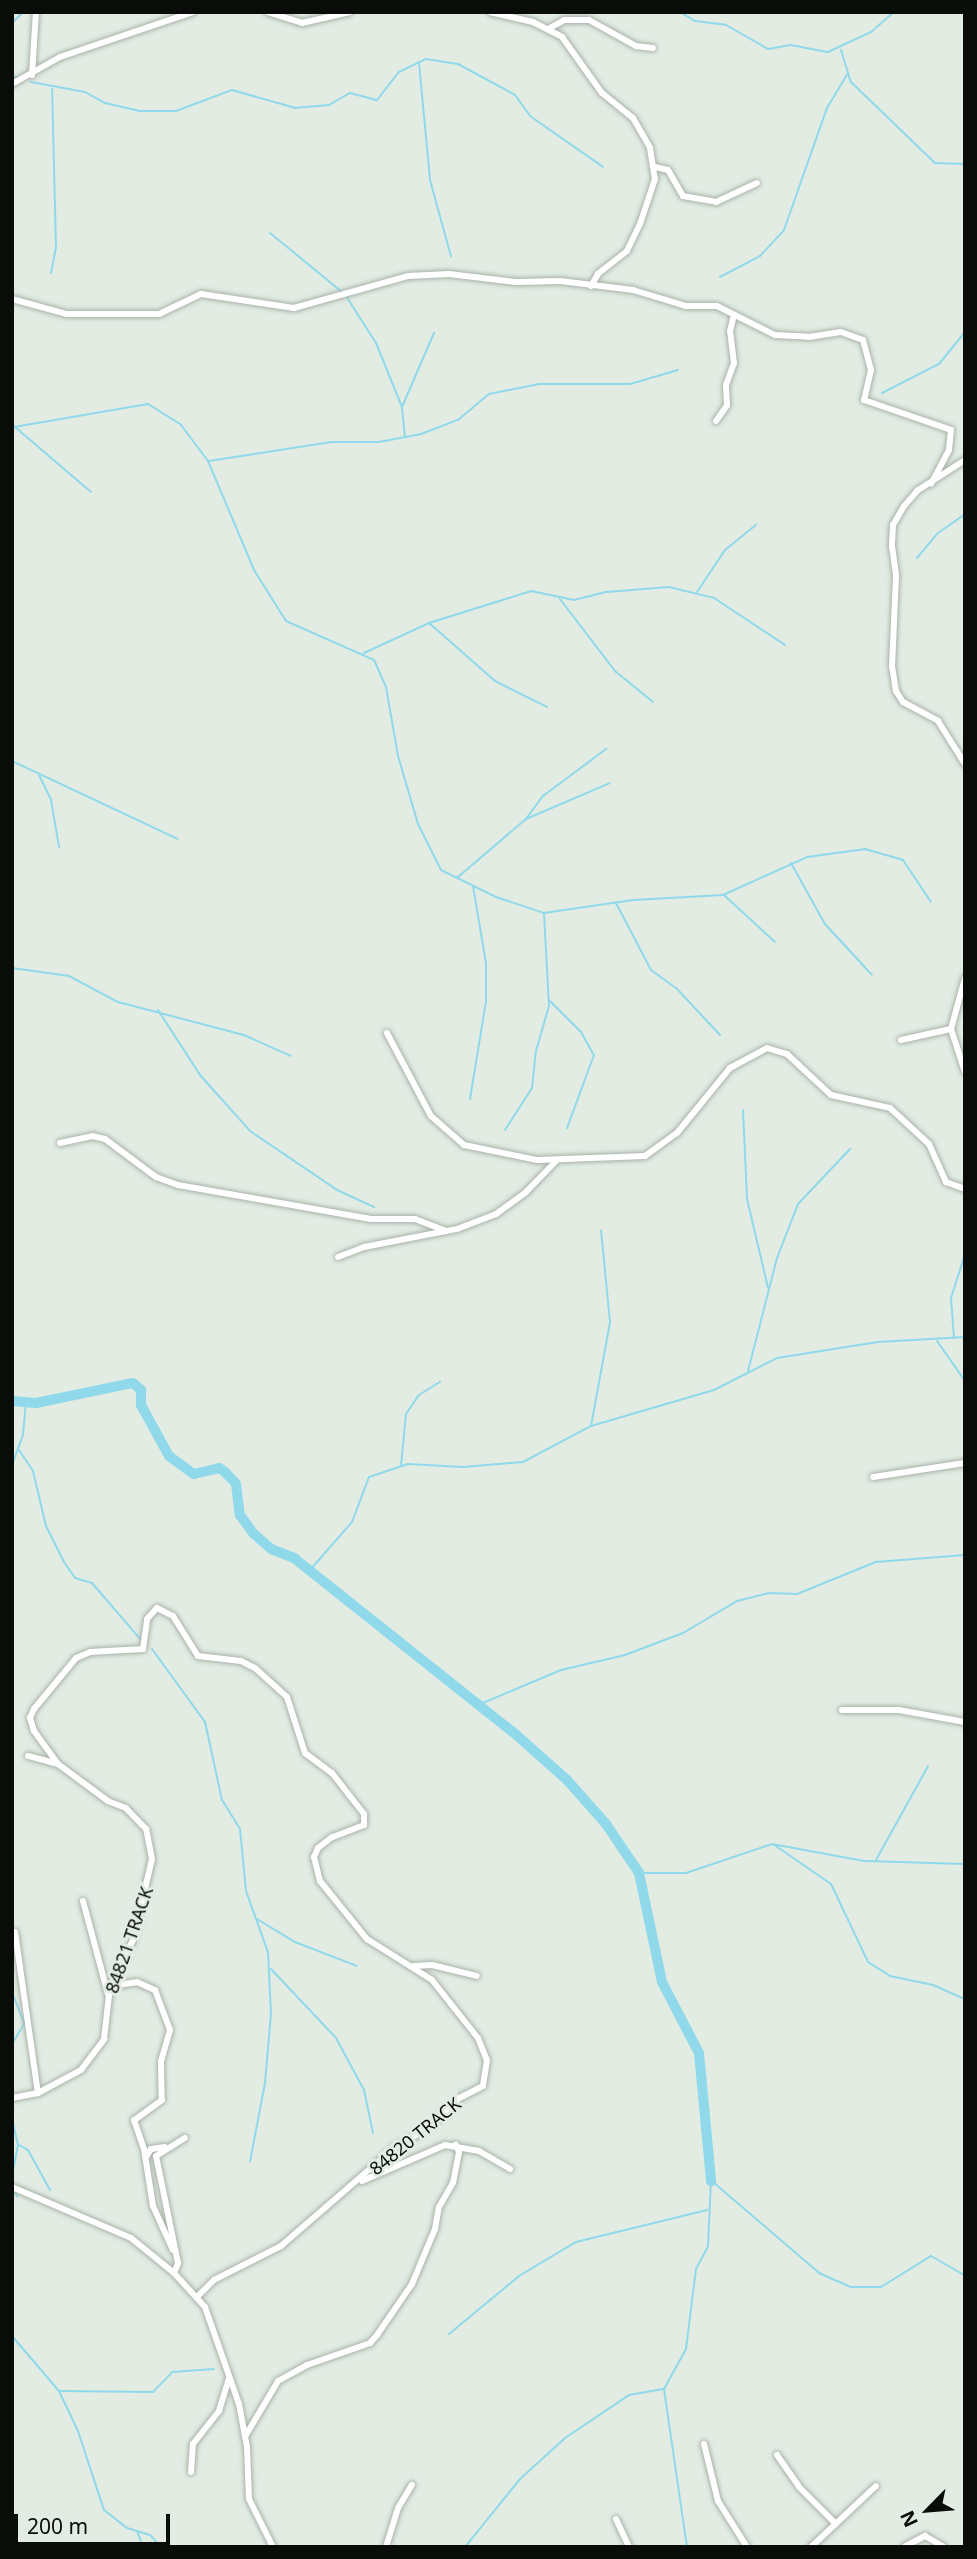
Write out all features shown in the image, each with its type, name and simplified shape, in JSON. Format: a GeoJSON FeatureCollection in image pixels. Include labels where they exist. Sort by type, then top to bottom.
{"type":"FeatureCollection","features":[{"type":"Feature","properties":{"kind":"street"},"geometry":{"type":"LineString","coordinates":[[32,75],[36,12]]}},
{"type":"Feature","properties":{"kind":"street"},"geometry":{"type":"LineString","coordinates":[[12,84],[60,57],[193,12]]}},
{"type":"Feature","properties":{"kind":"street"},"geometry":{"type":"LineString","coordinates":[[267,12],[302,23],[350,12]]}},
{"type":"Feature","properties":{"kind":"street"},"geometry":{"type":"LineString","coordinates":[[490,12],[548,29],[569,44],[603,93],[640,127],[655,167],[652,190],[632,242],[621,257],[598,274],[592,286]]}},
{"type":"Feature","properties":{"kind":"street"},"geometry":{"type":"LineString","coordinates":[[548,29],[564,20],[589,20],[636,46],[653,48]]}},
{"type":"Feature","properties":{"kind":"street"},"geometry":{"type":"LineString","coordinates":[[655,167],[668,170],[683,196],[716,202],[757,183]]}},
{"type":"Feature","properties":{"kind":"street"},"geometry":{"type":"LineString","coordinates":[[12,299],[57,313],[148,316],[167,313],[201,294],[294,309],[408,276],[439,274],[633,290],[687,306],[717,306],[775,335],[808,337],[841,332],[863,340],[871,370],[864,400],[951,430],[948,450],[931,484]]}},
{"type":"Feature","properties":{"kind":"street"},"geometry":{"type":"LineString","coordinates":[[716,421],[727,405],[726,385],[734,363],[730,331],[734,315]]}},
{"type":"Feature","properties":{"kind":"street"},"geometry":{"type":"LineString","coordinates":[[965,460],[918,490],[893,526],[892,666],[899,697],[937,721],[965,764]]}},
{"type":"Feature","properties":{"kind":"street"},"geometry":{"type":"LineString","coordinates":[[965,978],[951,1029],[965,1072]]}},
{"type":"Feature","properties":{"kind":"street"},"geometry":{"type":"LineString","coordinates":[[901,1040],[951,1029]]}},
{"type":"Feature","properties":{"kind":"street"},"geometry":{"type":"LineString","coordinates":[[387,1033],[431,1116],[456,1140],[524,1158],[556,1161],[650,1154],[677,1133],[730,1068],[767,1048],[787,1054],[831,1095],[890,1108],[929,1144],[946,1182],[965,1189]]}},
{"type":"Feature","properties":{"kind":"street"},"geometry":{"type":"LineString","coordinates":[[60,1143],[92,1136],[105,1139],[156,1177],[178,1185],[371,1219],[415,1219],[446,1231]]}},
{"type":"Feature","properties":{"kind":"street"},"geometry":{"type":"LineString","coordinates":[[338,1257],[353,1250],[468,1226],[507,1208],[556,1161]]}},
{"type":"Feature","properties":{"kind":"street"},"geometry":{"type":"LineString","coordinates":[[873,1477],[965,1463]]}},
{"type":"Feature","properties":{"kind":"street","name":"84820 TRACK"},"geometry":{"type":"LineString","coordinates":[[58,1764],[34,1731],[30,1718],[34,1709],[82,1654],[143,1649],[147,1619],[157,1608],[173,1616],[198,1656],[241,1661],[282,1689],[299,1726],[305,1753],[332,1773],[365,1814],[364,1825],[332,1837],[318,1848],[314,1857],[320,1881],[357,1930],[414,1966],[439,1987],[478,2038],[487,2060],[487,2080],[447,2107],[430,2127],[394,2148],[264,2258],[215,2280],[197,2297]]}},
{"type":"Feature","properties":{"kind":"street"},"geometry":{"type":"LineString","coordinates":[[842,1710],[898,1710],[965,1722]]}},
{"type":"Feature","properties":{"kind":"street","name":"84821 TRACK"},"geometry":{"type":"LineString","coordinates":[[12,2098],[38,2093],[88,2062],[104,2039],[110,1986],[133,1940],[148,1890],[152,1846],[134,1815],[58,1764],[28,1756]]}},
{"type":"Feature","properties":{"kind":"street"},"geometry":{"type":"LineString","coordinates":[[83,1901],[108,1995]]}},
{"type":"Feature","properties":{"kind":"street"},"geometry":{"type":"LineString","coordinates":[[15,1932],[38,2093]]}},
{"type":"Feature","properties":{"kind":"street"},"geometry":{"type":"LineString","coordinates":[[414,1966],[432,1965],[477,1976]]}},
{"type":"Feature","properties":{"kind":"street"},"geometry":{"type":"LineString","coordinates":[[110,1986],[137,1982],[160,1996],[170,2036],[162,2053],[159,2106],[134,2120],[146,2157],[153,2206],[178,2263],[174,2273]]}},
{"type":"Feature","properties":{"kind":"street"},"geometry":{"type":"LineString","coordinates":[[146,2157],[151,2149],[167,2147],[185,2138]]}},
{"type":"Feature","properties":{"kind":"street"},"geometry":{"type":"LineString","coordinates":[[357,2182],[436,2147],[456,2145],[493,2157],[510,2169]]}},
{"type":"Feature","properties":{"kind":"street"},"geometry":{"type":"LineString","coordinates":[[246,2435],[265,2397],[278,2381],[307,2365],[370,2343],[377,2335],[412,2284],[435,2229],[439,2207],[453,2183],[459,2152],[456,2145]]}},
{"type":"Feature","properties":{"kind":"street"},"geometry":{"type":"LineString","coordinates":[[167,2147],[155,2162],[173,2250]]}},
{"type":"Feature","properties":{"kind":"street"},"geometry":{"type":"LineString","coordinates":[[12,2187],[112,2227],[174,2273],[197,2297],[215,2327],[246,2435],[249,2499],[273,2547]]}},
{"type":"Feature","properties":{"kind":"street"},"geometry":{"type":"LineString","coordinates":[[191,2472],[193,2444],[219,2412],[229,2378]]}},
{"type":"Feature","properties":{"kind":"street"},"geometry":{"type":"LineString","coordinates":[[704,2444],[718,2501],[747,2547]]}},
{"type":"Feature","properties":{"kind":"street"},"geometry":{"type":"LineString","coordinates":[[777,2455],[799,2487],[836,2524]]}},
{"type":"Feature","properties":{"kind":"street"},"geometry":{"type":"LineString","coordinates":[[386,2547],[397,2508],[412,2485]]}},
{"type":"Feature","properties":{"kind":"street"},"geometry":{"type":"LineString","coordinates":[[811,2547],[876,2486]]}},
{"type":"Feature","properties":{"kind":"street"},"geometry":{"type":"LineString","coordinates":[[615,2519],[629,2547]]}},
{"type":"Feature","properties":{"kind":"street"},"geometry":{"type":"LineString","coordinates":[[904,2547],[925,2536],[944,2547]]}},
{"type":"Feature","properties":{"kind":"waterway"},"geometry":{"type":"LineString","coordinates":[[12,23],[23,12]]}},
{"type":"Feature","properties":{"kind":"waterway"},"geometry":{"type":"LineString","coordinates":[[680,12],[695,21],[726,25],[768,49],[791,45],[828,52],[871,32],[894,12]]}},
{"type":"Feature","properties":{"kind":"waterway"},"geometry":{"type":"LineString","coordinates":[[841,50],[851,82],[935,163],[965,164]]}},
{"type":"Feature","properties":{"kind":"waterway"},"geometry":{"type":"LineString","coordinates":[[31,82],[85,92],[105,103],[141,111],[176,111],[232,90],[295,108],[329,105],[350,93],[377,100],[399,72],[426,59],[458,64],[515,95],[530,116],[603,167]]}},
{"type":"Feature","properties":{"kind":"waterway"},"geometry":{"type":"LineString","coordinates":[[419,63],[430,180],[451,256]]}},
{"type":"Feature","properties":{"kind":"waterway"},"geometry":{"type":"LineString","coordinates":[[720,277],[760,256],[784,230],[827,108],[847,75]]}},
{"type":"Feature","properties":{"kind":"waterway"},"geometry":{"type":"LineString","coordinates":[[12,77],[19,77]]}},
{"type":"Feature","properties":{"kind":"waterway"},"geometry":{"type":"LineString","coordinates":[[51,273],[56,248],[52,89]]}},
{"type":"Feature","properties":{"kind":"waterway"},"geometry":{"type":"LineString","coordinates":[[270,233],[342,292]]}},
{"type":"Feature","properties":{"kind":"waterway"},"geometry":{"type":"LineString","coordinates":[[346,296],[376,343],[402,407]]}},
{"type":"Feature","properties":{"kind":"waterway"},"geometry":{"type":"LineString","coordinates":[[882,393],[939,364],[965,332]]}},
{"type":"Feature","properties":{"kind":"waterway"},"geometry":{"type":"LineString","coordinates":[[405,437],[402,407],[434,333]]}},
{"type":"Feature","properties":{"kind":"waterway"},"geometry":{"type":"LineString","coordinates":[[209,461],[332,442],[379,442],[421,434],[458,420],[489,394],[539,384],[630,384],[678,370]]}},
{"type":"Feature","properties":{"kind":"waterway"},"geometry":{"type":"LineString","coordinates":[[12,422],[14,427],[148,404],[181,425],[208,461],[254,570],[286,621],[374,660],[386,687],[398,756],[418,824],[441,870],[496,897],[544,913],[633,900],[723,895],[807,857],[865,849],[903,860],[931,902]]}},
{"type":"Feature","properties":{"kind":"waterway"},"geometry":{"type":"LineString","coordinates":[[15,427],[91,492]]}},
{"type":"Feature","properties":{"kind":"waterway"},"geometry":{"type":"LineString","coordinates":[[917,558],[938,533],[965,514]]}},
{"type":"Feature","properties":{"kind":"waterway"},"geometry":{"type":"LineString","coordinates":[[697,592],[725,550],[756,525]]}},
{"type":"Feature","properties":{"kind":"waterway"},"geometry":{"type":"LineString","coordinates":[[364,653],[429,623],[531,591],[574,600],[607,592],[669,587],[714,598],[785,645]]}},
{"type":"Feature","properties":{"kind":"waterway"},"geometry":{"type":"LineString","coordinates":[[560,599],[615,671],[653,702]]}},
{"type":"Feature","properties":{"kind":"waterway"},"geometry":{"type":"LineString","coordinates":[[429,623],[495,681],[547,707]]}},
{"type":"Feature","properties":{"kind":"waterway"},"geometry":{"type":"LineString","coordinates":[[526,819],[543,796],[606,749]]}},
{"type":"Feature","properties":{"kind":"waterway"},"geometry":{"type":"LineString","coordinates":[[12,761],[178,839]]}},
{"type":"Feature","properties":{"kind":"waterway"},"geometry":{"type":"LineString","coordinates":[[39,775],[51,800],[59,847]]}},
{"type":"Feature","properties":{"kind":"waterway"},"geometry":{"type":"LineString","coordinates":[[458,877],[526,819],[610,783]]}},
{"type":"Feature","properties":{"kind":"waterway"},"geometry":{"type":"LineString","coordinates":[[791,863],[825,924],[872,975]]}},
{"type":"Feature","properties":{"kind":"waterway"},"geometry":{"type":"LineString","coordinates":[[470,1099],[486,1001],[486,963],[473,886]]}},
{"type":"Feature","properties":{"kind":"waterway"},"geometry":{"type":"LineString","coordinates":[[724,895],[775,942]]}},
{"type":"Feature","properties":{"kind":"waterway"},"geometry":{"type":"LineString","coordinates":[[616,903],[651,970],[677,989],[720,1035]]}},
{"type":"Feature","properties":{"kind":"waterway"},"geometry":{"type":"LineString","coordinates":[[505,1130],[532,1088],[536,1051],[549,1006],[544,914]]}},
{"type":"Feature","properties":{"kind":"waterway"},"geometry":{"type":"LineString","coordinates":[[12,968],[69,976],[118,1002],[244,1035],[291,1056]]}},
{"type":"Feature","properties":{"kind":"waterway"},"geometry":{"type":"LineString","coordinates":[[549,1000],[581,1032],[594,1055],[567,1128]]}},
{"type":"Feature","properties":{"kind":"waterway"},"geometry":{"type":"LineString","coordinates":[[158,1010],[200,1075],[250,1131],[337,1190],[374,1207]]}},
{"type":"Feature","properties":{"kind":"waterway"},"geometry":{"type":"LineString","coordinates":[[743,1110],[747,1199],[768,1288]]}},
{"type":"Feature","properties":{"kind":"waterway"},"geometry":{"type":"LineString","coordinates":[[748,1371],[777,1258],[798,1204],[850,1149]]}},
{"type":"Feature","properties":{"kind":"waterway"},"geometry":{"type":"LineString","coordinates":[[591,1426],[610,1322],[601,1230]]}},
{"type":"Feature","properties":{"kind":"waterway"},"geometry":{"type":"LineString","coordinates":[[954,1338],[951,1298],[965,1254]]}},
{"type":"Feature","properties":{"kind":"waterway"},"geometry":{"type":"LineString","coordinates":[[310,1570],[352,1522],[369,1477],[408,1464],[463,1467],[523,1462],[591,1426],[714,1390],[777,1358],[878,1342],[965,1337]]}},
{"type":"Feature","properties":{"kind":"waterway"},"geometry":{"type":"LineString","coordinates":[[937,1341],[965,1381]]}},
{"type":"Feature","properties":{"kind":"waterway"},"geometry":{"type":"LineString","coordinates":[[401,1466],[406,1414],[419,1395],[440,1382]]}},
{"type":"Feature","properties":{"kind":"waterway"},"geometry":{"type":"LineString","coordinates":[[12,1401],[36,1403],[133,1383],[141,1390],[141,1405],[169,1456],[194,1474],[219,1468],[225,1472],[236,1484],[240,1515],[254,1534],[271,1549],[294,1558],[513,1732],[567,1780],[606,1824],[639,1873],[662,1982],[699,2053],[711,2181]]}},
{"type":"Feature","properties":{"kind":"waterway"},"geometry":{"type":"LineString","coordinates":[[12,1465],[23,1435],[26,1403]]}},
{"type":"Feature","properties":{"kind":"waterway"},"geometry":{"type":"LineString","coordinates":[[19,1450],[33,1471],[46,1526],[64,1562],[75,1578],[92,1583],[141,1640]]}},
{"type":"Feature","properties":{"kind":"waterway"},"geometry":{"type":"LineString","coordinates":[[478,1705],[561,1670],[625,1655],[683,1633],[737,1601],[768,1593],[797,1594],[876,1562],[965,1555]]}},
{"type":"Feature","properties":{"kind":"waterway"},"geometry":{"type":"LineString","coordinates":[[152,1649],[205,1722],[222,1800],[240,1829],[246,1891],[268,1952],[271,2014],[265,2083],[250,2162]]}},
{"type":"Feature","properties":{"kind":"waterway"},"geometry":{"type":"LineString","coordinates":[[876,1860],[928,1766]]}},
{"type":"Feature","properties":{"kind":"waterway"},"geometry":{"type":"LineString","coordinates":[[639,1873],[686,1873],[772,1844],[865,1861],[965,1864]]}},
{"type":"Feature","properties":{"kind":"waterway"},"geometry":{"type":"LineString","coordinates":[[773,1844],[831,1884],[868,1962],[890,1976],[933,1985],[965,1999]]}},
{"type":"Feature","properties":{"kind":"waterway"},"geometry":{"type":"LineString","coordinates":[[257,1919],[295,1942],[357,1966]]}},
{"type":"Feature","properties":{"kind":"waterway"},"geometry":{"type":"LineString","coordinates":[[271,1969],[336,2038],[364,2090],[373,2133]]}},
{"type":"Feature","properties":{"kind":"waterway"},"geometry":{"type":"LineString","coordinates":[[12,1992],[24,2024],[12,2044]]}},
{"type":"Feature","properties":{"kind":"waterway"},"geometry":{"type":"LineString","coordinates":[[12,2119],[18,2145],[12,2177]]}},
{"type":"Feature","properties":{"kind":"waterway"},"geometry":{"type":"LineString","coordinates":[[19,2145],[28,2150],[50,2190]]}},
{"type":"Feature","properties":{"kind":"waterway"},"geometry":{"type":"LineString","coordinates":[[687,2547],[664,2389],[686,2349],[696,2269],[708,2246],[711,2181]]}},
{"type":"Feature","properties":{"kind":"waterway"},"geometry":{"type":"LineString","coordinates":[[713,2182],[819,2273],[851,2287],[881,2287],[931,2256],[965,2276]]}},
{"type":"Feature","properties":{"kind":"waterway"},"geometry":{"type":"LineString","coordinates":[[449,2334],[519,2276],[576,2242],[707,2210]]}},
{"type":"Feature","properties":{"kind":"waterway"},"geometry":{"type":"LineString","coordinates":[[12,2336],[59,2391],[78,2431],[104,2510],[127,2528],[150,2535],[161,2547]]}},
{"type":"Feature","properties":{"kind":"waterway"},"geometry":{"type":"LineString","coordinates":[[59,2391],[153,2392],[172,2372],[214,2369]]}},
{"type":"Feature","properties":{"kind":"waterway"},"geometry":{"type":"LineString","coordinates":[[465,2547],[520,2479],[565,2438],[629,2395],[664,2389]]}},
{"type":"Feature","properties":{"kind":"waterway"},"geometry":{"type":"LineString","coordinates":[[137,2531],[143,2547]]}}]}
